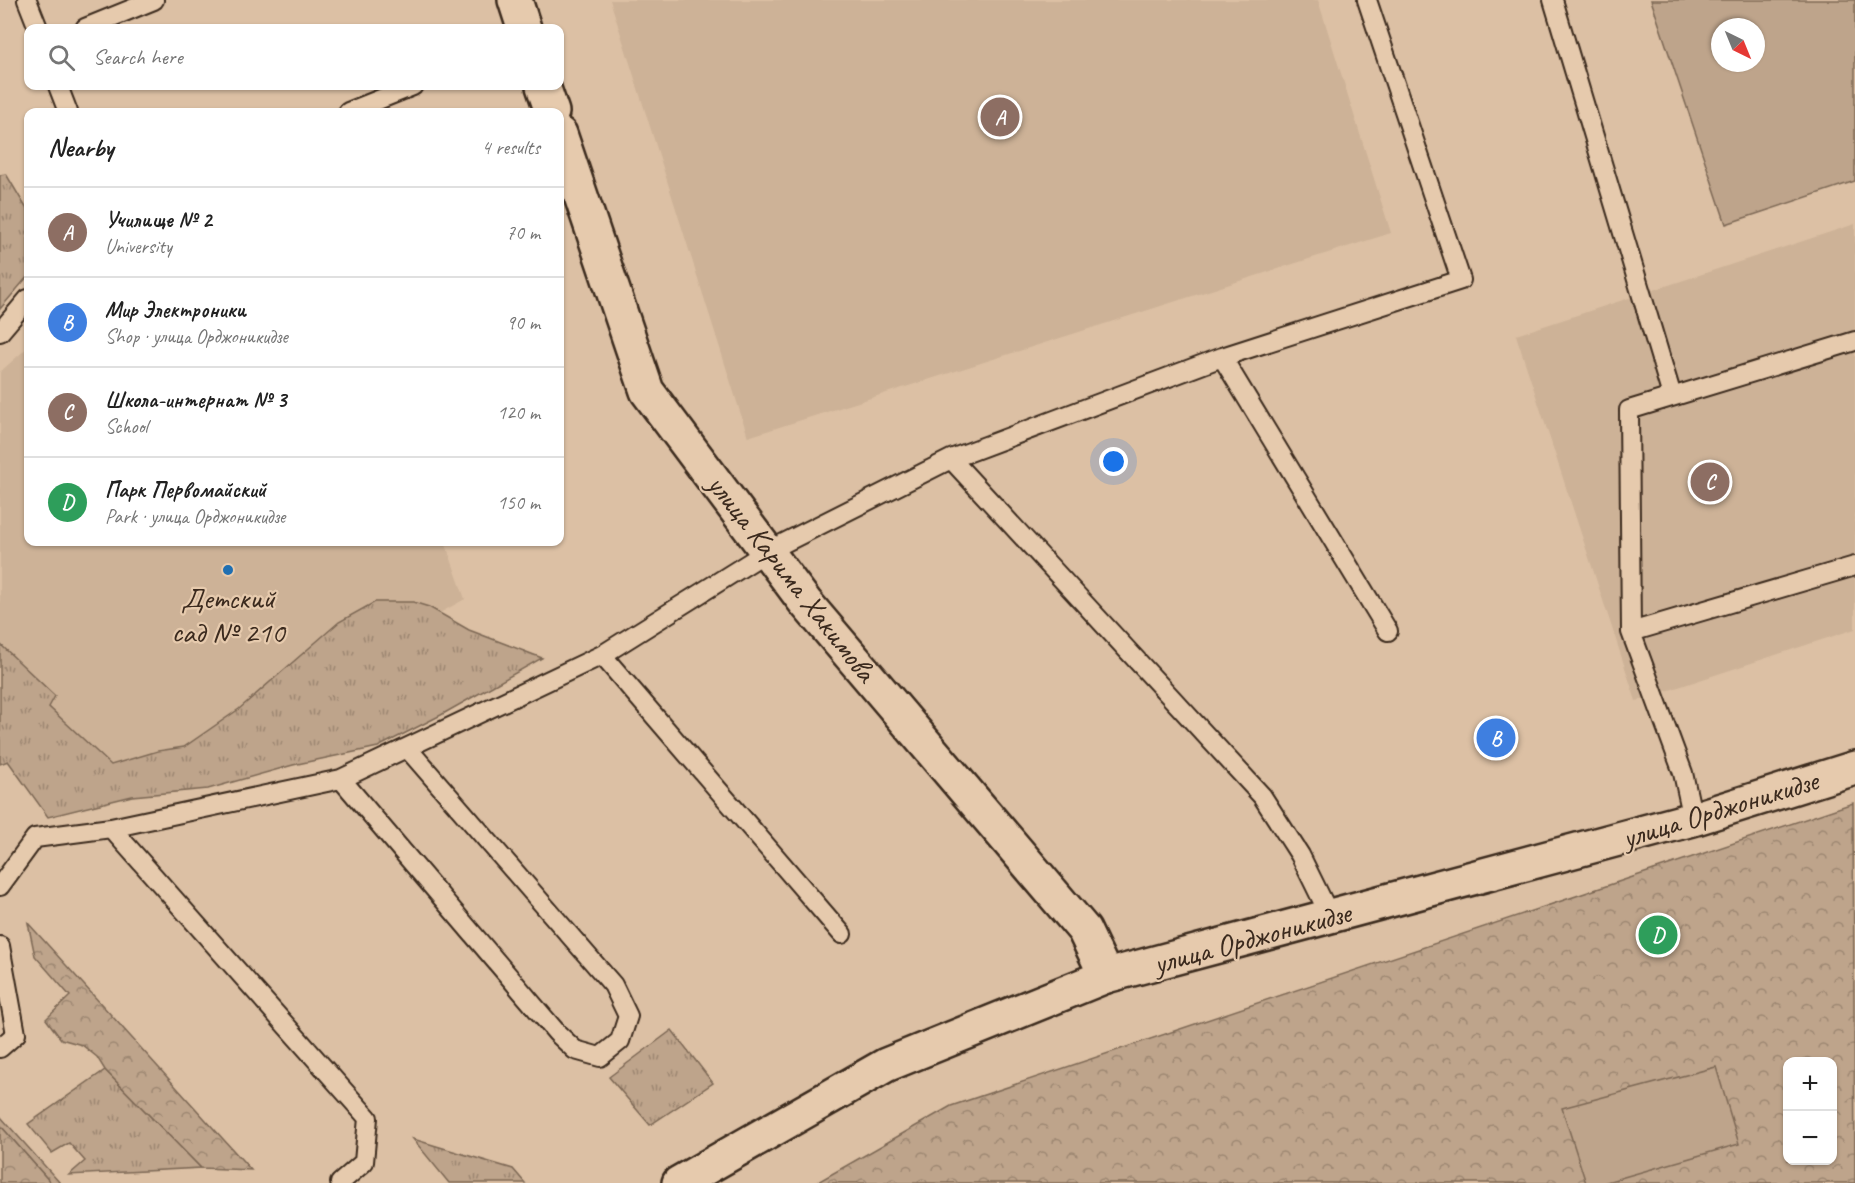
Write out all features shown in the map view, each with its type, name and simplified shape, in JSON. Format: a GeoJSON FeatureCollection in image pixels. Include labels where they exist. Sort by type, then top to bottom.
{"type":"FeatureCollection","features":[{"type":"Feature","properties":{"kind":"main road"},"geometry":{"type":"LineString","coordinates":[[515,0],[523,24]]}},
{"type":"Feature","properties":{"kind":"main road"},"geometry":{"type":"LineString","coordinates":[[544,90],[551,108]]}},
{"type":"Feature","properties":{"kind":"main road","name":"улица Карима Хакимова"},"geometry":{"type":"LineString","coordinates":[[564,146],[647,391],[805,602],[1084,930],[1106,976]]}},
{"type":"Feature","properties":{"kind":"main road","name":"улица Орджоникидзе"},"geometry":{"type":"LineString","coordinates":[[679,1183],[885,1065],[1106,976],[1330,918],[1692,819],[1855,768]]}},
{"type":"Feature","properties":{"kind":"lane"},"geometry":{"type":"LineString","coordinates":[[27,0],[36,24]]}},
{"type":"Feature","properties":{"kind":"lane"},"geometry":{"type":"LineString","coordinates":[[95,24],[154,0]]}},
{"type":"Feature","properties":{"kind":"lane"},"geometry":{"type":"LineString","coordinates":[[0,886],[35,838],[111,828],[341,779],[602,655],[768,550],[951,459],[1222,357],[1461,280],[1367,0]]}},
{"type":"Feature","properties":{"kind":"lane"},"geometry":{"type":"LineString","coordinates":[[1553,0],[1672,396]]}},
{"type":"Feature","properties":{"kind":"lane"},"geometry":{"type":"LineString","coordinates":[[60,90],[66,108]]}},
{"type":"Feature","properties":{"kind":"lane"},"geometry":{"type":"LineString","coordinates":[[358,108],[403,90]]}},
{"type":"Feature","properties":{"kind":"lane"},"geometry":{"type":"LineString","coordinates":[[0,332],[24,304]]}},
{"type":"Feature","properties":{"kind":"lane"},"geometry":{"type":"LineString","coordinates":[[1692,819],[1683,773],[1631,632],[1629,410],[1855,341]]}},
{"type":"Feature","properties":{"kind":"lane"},"geometry":{"type":"LineString","coordinates":[[1222,357],[1388,631]]}},
{"type":"Feature","properties":{"kind":"lane"},"geometry":{"type":"LineString","coordinates":[[951,459],[1262,796],[1300,855],[1330,918]]}},
{"type":"Feature","properties":{"kind":"lane"},"geometry":{"type":"LineString","coordinates":[[1631,632],[1855,566]]}},
{"type":"Feature","properties":{"kind":"lane"},"geometry":{"type":"LineString","coordinates":[[602,655],[842,934]]}},
{"type":"Feature","properties":{"kind":"lane"},"geometry":{"type":"LineString","coordinates":[[341,779],[557,1033],[575,1050],[600,1057],[620,1041],[628,1016],[613,985],[408,749]]}},
{"type":"Feature","properties":{"kind":"lane"},"geometry":{"type":"LineString","coordinates":[[111,828],[368,1119],[364,1162],[340,1183]]}},
{"type":"Feature","properties":{"kind":"lane"},"geometry":{"type":"LineString","coordinates":[[0,946],[16,1034],[0,1048]]}},
{"type":"Feature","properties":{"kind":"shaded area"},"geometry":{"type":"Polygon","coordinates":[[[610,0],[1318,0],[1391,233],[748,437],[610,0]]]}},
{"type":"Feature","properties":{"kind":"shaded area"},"geometry":{"type":"Polygon","coordinates":[[[1855,224],[1855,629],[1636,701],[1516,335],[1855,224]]]}},
{"type":"Feature","properties":{"kind":"shaded area","name":"Детский сад № 210"},"geometry":{"type":"Polygon","coordinates":[[[24,351],[24,546],[446,546],[465,599],[96,804],[0,705],[0,372],[24,351]]]}},
{"type":"Feature","properties":{"kind":"green space"},"geometry":{"type":"Polygon","coordinates":[[[1651,0],[1855,0],[1855,181],[1726,224],[1651,0]]]}},
{"type":"Feature","properties":{"kind":"green space"},"geometry":{"type":"Polygon","coordinates":[[[6,174],[24,204],[24,281],[0,309],[0,175],[6,174]]]}},
{"type":"Feature","properties":{"kind":"green space"},"geometry":{"type":"Polygon","coordinates":[[[375,602],[413,602],[429,607],[469,630],[542,658],[441,715],[378,747],[293,765],[208,789],[132,796],[48,817],[8,761],[0,764],[0,644],[55,696],[49,707],[111,765],[158,751],[184,747],[239,709],[339,622],[375,602]]]}},
{"type":"Feature","properties":{"kind":"green space"},"geometry":{"type":"Polygon","coordinates":[[[1853,803],[1855,1183],[816,1183],[951,1106],[1853,803]]]}},
{"type":"Feature","properties":{"kind":"green space"},"geometry":{"type":"Polygon","coordinates":[[[28,923],[251,1170],[201,1168],[105,1070],[97,1057],[82,1045],[61,1039],[46,1019],[70,996],[35,956],[28,923]]]}},
{"type":"Feature","properties":{"kind":"green space"},"geometry":{"type":"Polygon","coordinates":[[[672,1030],[713,1083],[650,1125],[609,1077],[672,1030]]]}},
{"type":"Feature","properties":{"kind":"green space"},"geometry":{"type":"Polygon","coordinates":[[[1716,1067],[1739,1144],[1603,1183],[1586,1183],[1562,1108],[1716,1067]]]}},
{"type":"Feature","properties":{"kind":"green space"},"geometry":{"type":"Polygon","coordinates":[[[105,1070],[201,1168],[69,1175],[85,1161],[69,1143],[52,1153],[28,1124],[105,1070]]]}},
{"type":"Feature","properties":{"kind":"green space"},"geometry":{"type":"Polygon","coordinates":[[[0,1116],[60,1183],[51,1183],[0,1125],[0,1116]]]}},
{"type":"Feature","properties":{"kind":"green space"},"geometry":{"type":"Polygon","coordinates":[[[0,1125],[51,1183],[0,1183],[0,1125]]]}},
{"type":"Feature","properties":{"kind":"green space"},"geometry":{"type":"Polygon","coordinates":[[[413,1139],[513,1169],[525,1183],[449,1183],[413,1139]]]}},
{"type":"Feature","properties":{"kind":"place","name":"Училище № 2"},"geometry":{"type":"Point","coordinates":[1000,117]}},
{"type":"Feature","properties":{"kind":"place","name":"Школа-интернат № 3"},"geometry":{"type":"Point","coordinates":[1710,482]}},
{"type":"Feature","properties":{"kind":"place","name":"Детский сад № 210"},"geometry":{"type":"Point","coordinates":[228,570]}},
{"type":"Feature","properties":{"kind":"place","name":"Мир Электроники"},"geometry":{"type":"Point","coordinates":[1496,738]}},
{"type":"Feature","properties":{"kind":"place","name":"Парк Первомайский"},"geometry":{"type":"Point","coordinates":[1658,935]}}]}
